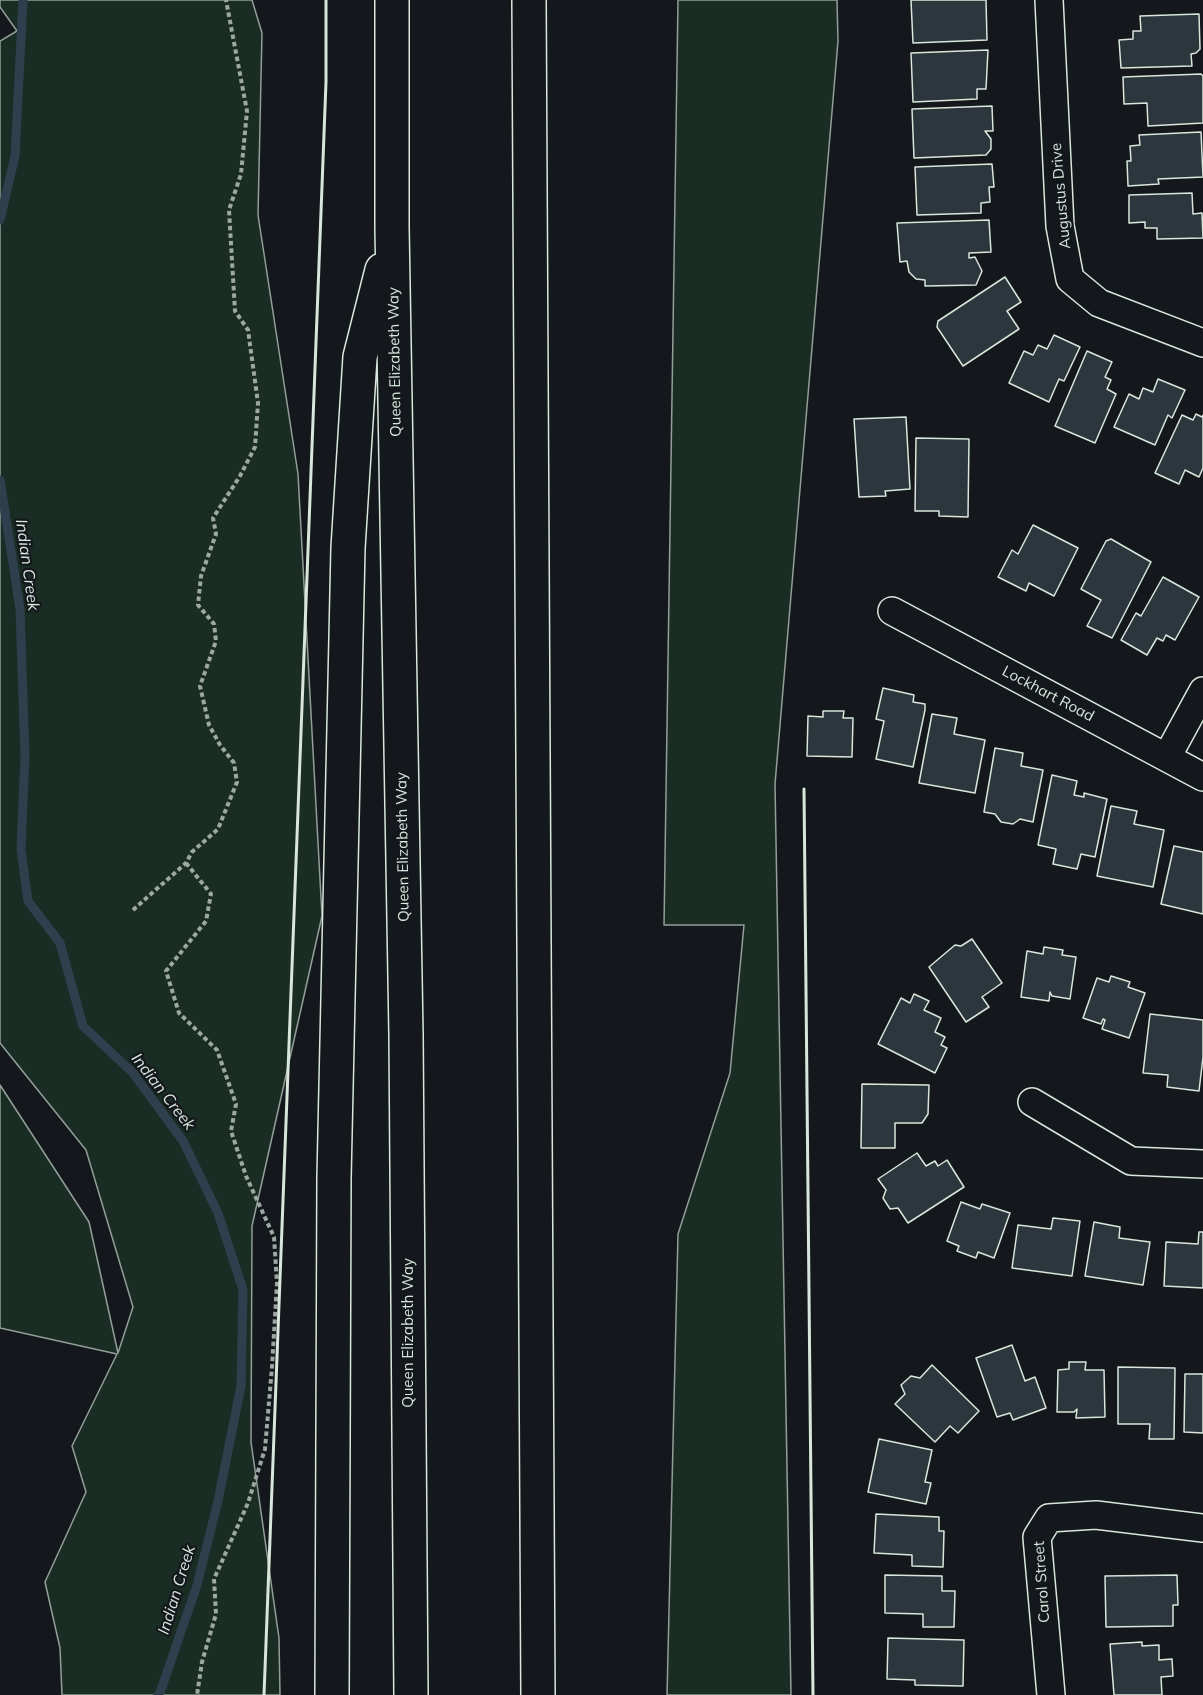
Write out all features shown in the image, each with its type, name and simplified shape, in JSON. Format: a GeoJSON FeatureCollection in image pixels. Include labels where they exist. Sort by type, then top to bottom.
{"type":"FeatureCollection","features":[{"type":"Feature","properties":{"kind":"highway","name":"Queen Elizabeth Way"},"geometry":{"type":"LineString","coordinates":[[392,0],[392,228],[406,1034],[411,1695]]}},
{"type":"Feature","properties":{"kind":"highway"},"geometry":{"type":"LineString","coordinates":[[529,0],[538,1695]]}},
{"type":"Feature","properties":{"kind":"highway"},"geometry":{"type":"LineString","coordinates":[[332,1695],[334,1178],[348,548],[360,357],[392,228]]}},
{"type":"Feature","properties":{"kind":"highway"},"geometry":{"type":"LineString","coordinates":[[538,1625],[556,1695]]}},
{"type":"Feature","properties":{"kind":"street","name":"Augustus Drive"},"geometry":{"type":"LineString","coordinates":[[1049,0],[1060,225],[1070,279],[1099,303],[1203,343]]}},
{"type":"Feature","properties":{"kind":"street","name":"Lockhart Road"},"geometry":{"type":"LineString","coordinates":[[892,611],[1203,777]]}},
{"type":"Feature","properties":{"kind":"street"},"geometry":{"type":"LineString","coordinates":[[1167,757],[1203,691]]}},
{"type":"Feature","properties":{"kind":"street"},"geometry":{"type":"LineString","coordinates":[[1032,1102],[1131,1161],[1203,1164]]}},
{"type":"Feature","properties":{"kind":"street","name":"Carol Street"},"geometry":{"type":"LineString","coordinates":[[1051,1695],[1037,1537],[1049,1518],[1096,1515],[1203,1528]]}},
{"type":"Feature","properties":{"kind":"path"},"geometry":{"type":"LineString","coordinates":[[133,910],[186,863],[192,852],[218,829],[237,782],[234,763],[220,745],[209,725],[200,686],[216,641],[214,624],[198,605],[201,576],[216,534],[213,518],[240,476],[255,447],[258,403],[248,330],[235,311],[228,210],[241,174],[247,111],[226,0]]}},
{"type":"Feature","properties":{"kind":"path"},"geometry":{"type":"LineString","coordinates":[[186,863],[211,894],[206,921],[166,971],[179,1013],[217,1050],[236,1104],[231,1131],[246,1176],[274,1237],[277,1283],[265,1449],[248,1503],[214,1579],[216,1614],[202,1662],[197,1695]]}},
{"type":"Feature","properties":{"kind":"green space"},"geometry":{"type":"Polygon","coordinates":[[[0,0],[252,0],[262,33],[258,215],[298,474],[322,916],[252,1226],[251,1442],[279,1638],[280,1695],[62,1695],[60,1648],[45,1582],[86,1492],[72,1446],[117,1354],[0,1328],[0,1085],[89,1222],[118,1353],[133,1307],[86,1150],[0,1043],[0,41],[17,31],[0,7],[0,0]]]}},
{"type":"Feature","properties":{"kind":"green space"},"geometry":{"type":"Polygon","coordinates":[[[678,0],[837,0],[838,41],[775,784],[791,1695],[667,1695],[678,1234],[730,1073],[744,925],[664,925],[678,0]]]}},
{"type":"Feature","properties":{"kind":"building"},"geometry":{"type":"Polygon","coordinates":[[[911,0],[986,0],[987,40],[913,43],[911,0]]]}},
{"type":"Feature","properties":{"kind":"building"},"geometry":{"type":"Polygon","coordinates":[[[1199,14],[1200,49],[1191,54],[1192,66],[1121,68],[1119,40],[1133,39],[1133,31],[1141,31],[1140,16],[1199,14]]]}},
{"type":"Feature","properties":{"kind":"building"},"geometry":{"type":"Polygon","coordinates":[[[988,50],[986,89],[977,89],[977,99],[913,102],[911,53],[988,50]]]}},
{"type":"Feature","properties":{"kind":"building"},"geometry":{"type":"Polygon","coordinates":[[[1201,74],[1203,76],[1203,123],[1148,126],[1147,103],[1124,104],[1123,77],[1201,74]]]}},
{"type":"Feature","properties":{"kind":"building"},"geometry":{"type":"Polygon","coordinates":[[[992,106],[993,131],[985,131],[991,139],[991,149],[986,155],[914,158],[912,109],[992,106]]]}},
{"type":"Feature","properties":{"kind":"building"},"geometry":{"type":"Polygon","coordinates":[[[1201,132],[1203,177],[1158,179],[1159,184],[1128,186],[1127,161],[1131,161],[1130,146],[1140,145],[1139,135],[1201,132]]]}},
{"type":"Feature","properties":{"kind":"building"},"geometry":{"type":"Polygon","coordinates":[[[992,164],[994,187],[989,187],[990,202],[981,203],[981,213],[917,215],[915,167],[992,164]]]}},
{"type":"Feature","properties":{"kind":"building"},"geometry":{"type":"Polygon","coordinates":[[[1192,193],[1193,214],[1202,213],[1203,238],[1157,239],[1157,228],[1145,228],[1145,222],[1129,223],[1129,195],[1192,193]]]}},
{"type":"Feature","properties":{"kind":"building"},"geometry":{"type":"Polygon","coordinates":[[[989,220],[991,252],[969,253],[969,258],[975,257],[982,271],[976,285],[925,286],[925,280],[916,279],[909,272],[907,261],[900,262],[897,223],[989,220]]]}},
{"type":"Feature","properties":{"kind":"building"},"geometry":{"type":"Polygon","coordinates":[[[1005,277],[1021,302],[1007,311],[1019,329],[963,366],[937,327],[938,321],[1005,277]]]}},
{"type":"Feature","properties":{"kind":"building"},"geometry":{"type":"Polygon","coordinates":[[[1054,335],[1080,347],[1064,381],[1059,379],[1049,402],[1009,383],[1024,351],[1033,355],[1038,345],[1047,349],[1054,335]]]}},
{"type":"Feature","properties":{"kind":"building"},"geometry":{"type":"Polygon","coordinates":[[[1087,351],[1112,362],[1105,377],[1111,380],[1107,389],[1116,394],[1095,443],[1055,426],[1087,351]]]}},
{"type":"Feature","properties":{"kind":"building"},"geometry":{"type":"Polygon","coordinates":[[[1158,379],[1185,390],[1172,418],[1168,415],[1155,445],[1114,427],[1129,394],[1139,399],[1143,388],[1153,392],[1158,379]]]}},
{"type":"Feature","properties":{"kind":"building"},"geometry":{"type":"Polygon","coordinates":[[[1196,414],[1202,417],[1203,415],[1203,468],[1199,477],[1185,470],[1179,484],[1155,473],[1182,415],[1193,420],[1196,414]]]}},
{"type":"Feature","properties":{"kind":"building"},"geometry":{"type":"Polygon","coordinates":[[[906,417],[910,489],[885,491],[886,496],[859,497],[854,419],[906,417]]]}},
{"type":"Feature","properties":{"kind":"building"},"geometry":{"type":"Polygon","coordinates":[[[916,438],[969,439],[968,517],[939,516],[939,511],[915,511],[916,438]]]}},
{"type":"Feature","properties":{"kind":"building"},"geometry":{"type":"Polygon","coordinates":[[[1033,525],[1078,548],[1054,596],[1029,583],[1026,591],[998,577],[1012,550],[1018,554],[1033,525]]]}},
{"type":"Feature","properties":{"kind":"building"},"geometry":{"type":"Polygon","coordinates":[[[1111,539],[1151,562],[1112,638],[1087,626],[1101,600],[1081,589],[1106,541],[1111,539]]]}},
{"type":"Feature","properties":{"kind":"building"},"geometry":{"type":"Polygon","coordinates":[[[1163,577],[1199,597],[1175,640],[1166,635],[1163,641],[1157,638],[1147,655],[1121,640],[1136,613],[1141,616],[1163,577]]]}},
{"type":"Feature","properties":{"kind":"building"},"geometry":{"type":"Polygon","coordinates":[[[883,688],[914,695],[913,702],[925,704],[913,767],[876,759],[884,721],[876,719],[883,688]]]}},
{"type":"Feature","properties":{"kind":"building"},"geometry":{"type":"Polygon","coordinates":[[[823,711],[844,711],[843,718],[853,718],[852,757],[807,756],[808,716],[823,717],[823,711]]]}},
{"type":"Feature","properties":{"kind":"building"},"geometry":{"type":"Polygon","coordinates":[[[932,714],[957,718],[954,734],[985,740],[975,793],[919,783],[932,714]]]}},
{"type":"Feature","properties":{"kind":"building"},"geometry":{"type":"Polygon","coordinates":[[[995,748],[1023,753],[1021,766],[1043,770],[1033,822],[1020,819],[1013,824],[1001,822],[995,814],[984,812],[995,748]]]}},
{"type":"Feature","properties":{"kind":"building"},"geometry":{"type":"Polygon","coordinates":[[[1052,775],[1077,781],[1074,795],[1084,797],[1084,793],[1107,799],[1095,857],[1081,854],[1077,869],[1053,864],[1056,849],[1038,845],[1052,775]]]}},
{"type":"Feature","properties":{"kind":"building"},"geometry":{"type":"Polygon","coordinates":[[[1111,806],[1137,811],[1134,824],[1164,830],[1153,887],[1097,876],[1111,806]]]}},
{"type":"Feature","properties":{"kind":"building"},"geometry":{"type":"Polygon","coordinates":[[[1174,846],[1203,852],[1203,914],[1161,904],[1174,846]]]}},
{"type":"Feature","properties":{"kind":"building"},"geometry":{"type":"Polygon","coordinates":[[[972,939],[1002,983],[982,997],[989,1007],[966,1022],[929,967],[955,945],[961,946],[972,939]]]}},
{"type":"Feature","properties":{"kind":"building"},"geometry":{"type":"Polygon","coordinates":[[[1044,947],[1063,950],[1062,955],[1076,957],[1070,999],[1052,996],[1050,992],[1049,1001],[1021,997],[1027,951],[1043,954],[1044,947]]]}},
{"type":"Feature","properties":{"kind":"building"},"geometry":{"type":"Polygon","coordinates":[[[1111,976],[1130,982],[1128,987],[1145,993],[1129,1038],[1102,1029],[1105,1020],[1103,1019],[1101,1024],[1083,1018],[1097,978],[1109,982],[1111,976]]]}},
{"type":"Feature","properties":{"kind":"building"},"geometry":{"type":"Polygon","coordinates":[[[914,994],[929,1001],[924,1010],[941,1018],[935,1032],[945,1037],[941,1045],[947,1048],[935,1073],[878,1044],[901,998],[910,1003],[914,994]]]}},
{"type":"Feature","properties":{"kind":"building"},"geometry":{"type":"Polygon","coordinates":[[[1150,1014],[1203,1020],[1203,1057],[1199,1091],[1167,1087],[1168,1075],[1143,1073],[1150,1014]]]}},
{"type":"Feature","properties":{"kind":"building"},"geometry":{"type":"Polygon","coordinates":[[[862,1084],[929,1085],[928,1114],[922,1123],[895,1123],[895,1148],[861,1148],[862,1084]]]}},
{"type":"Feature","properties":{"kind":"building"},"geometry":{"type":"Polygon","coordinates":[[[917,1153],[926,1166],[935,1161],[938,1166],[947,1160],[964,1187],[908,1223],[898,1208],[890,1209],[883,1198],[886,1190],[878,1179],[917,1153]]]}},
{"type":"Feature","properties":{"kind":"building"},"geometry":{"type":"Polygon","coordinates":[[[961,1202],[980,1209],[982,1204],[1010,1213],[994,1258],[978,1252],[976,1258],[957,1251],[959,1246],[947,1241],[961,1202]]]}},
{"type":"Feature","properties":{"kind":"building"},"geometry":{"type":"Polygon","coordinates":[[[1053,1218],[1080,1221],[1072,1276],[1012,1268],[1018,1225],[1051,1229],[1053,1218]]]}},
{"type":"Feature","properties":{"kind":"building"},"geometry":{"type":"Polygon","coordinates":[[[1094,1222],[1120,1227],[1119,1238],[1150,1242],[1143,1285],[1085,1276],[1094,1222]]]}},
{"type":"Feature","properties":{"kind":"building"},"geometry":{"type":"Polygon","coordinates":[[[1199,1232],[1203,1232],[1203,1288],[1164,1286],[1166,1242],[1198,1244],[1199,1232]]]}},
{"type":"Feature","properties":{"kind":"building"},"geometry":{"type":"Polygon","coordinates":[[[1012,1345],[1025,1381],[1035,1377],[1046,1408],[1013,1420],[1010,1413],[997,1417],[976,1358],[1012,1345]]]}},
{"type":"Feature","properties":{"kind":"building"},"geometry":{"type":"Polygon","coordinates":[[[1069,1362],[1086,1362],[1085,1370],[1104,1370],[1105,1417],[1076,1418],[1077,1409],[1074,1412],[1057,1412],[1058,1370],[1069,1369],[1069,1362]]]}},
{"type":"Feature","properties":{"kind":"building"},"geometry":{"type":"Polygon","coordinates":[[[932,1365],[979,1411],[958,1433],[950,1426],[935,1442],[895,1404],[905,1394],[901,1385],[911,1376],[920,1378],[932,1365]]]}},
{"type":"Feature","properties":{"kind":"building"},"geometry":{"type":"Polygon","coordinates":[[[1118,1367],[1175,1368],[1174,1439],[1149,1439],[1150,1424],[1118,1424],[1118,1367]]]}},
{"type":"Feature","properties":{"kind":"building"},"geometry":{"type":"Polygon","coordinates":[[[1185,1374],[1203,1374],[1203,1433],[1184,1432],[1185,1374]]]}},
{"type":"Feature","properties":{"kind":"building"},"geometry":{"type":"Polygon","coordinates":[[[879,1439],[932,1450],[925,1482],[931,1483],[926,1504],[868,1492],[879,1439]]]}},
{"type":"Feature","properties":{"kind":"building"},"geometry":{"type":"Polygon","coordinates":[[[876,1514],[939,1517],[939,1531],[944,1531],[943,1567],[912,1566],[912,1555],[874,1553],[876,1514]]]}},
{"type":"Feature","properties":{"kind":"building"},"geometry":{"type":"Polygon","coordinates":[[[885,1575],[942,1576],[942,1591],[955,1591],[954,1627],[923,1627],[923,1614],[885,1613],[885,1575]]]}},
{"type":"Feature","properties":{"kind":"building"},"geometry":{"type":"Polygon","coordinates":[[[1177,1575],[1178,1605],[1173,1605],[1173,1626],[1106,1627],[1105,1576],[1177,1575]]]}},
{"type":"Feature","properties":{"kind":"building"},"geometry":{"type":"Polygon","coordinates":[[[888,1638],[964,1640],[963,1686],[915,1685],[915,1680],[887,1679],[888,1638]]]}},
{"type":"Feature","properties":{"kind":"building"},"geometry":{"type":"Polygon","coordinates":[[[1142,1642],[1142,1646],[1159,1645],[1159,1660],[1172,1659],[1173,1676],[1161,1677],[1162,1695],[1114,1695],[1110,1644],[1142,1642]]]}},
{"type":"Feature","properties":{"kind":"waterway","name":"Indian Creek"},"geometry":{"type":"LineString","coordinates":[[0,220],[15,156],[23,0]]}},
{"type":"Feature","properties":{"kind":"waterway","name":"Indian Creek"},"geometry":{"type":"LineString","coordinates":[[0,480],[20,609],[25,756],[21,850],[28,901],[60,943],[83,1026],[133,1073],[183,1141],[218,1213],[243,1290],[241,1386],[218,1501],[197,1585],[158,1695]]}},
{"type":"Feature","properties":{"kind":"wall"},"geometry":{"type":"LineString","coordinates":[[264,1695],[326,82],[326,0]]}},
{"type":"Feature","properties":{"kind":"wall"},"geometry":{"type":"LineString","coordinates":[[804,789],[813,1695]]}}]}
